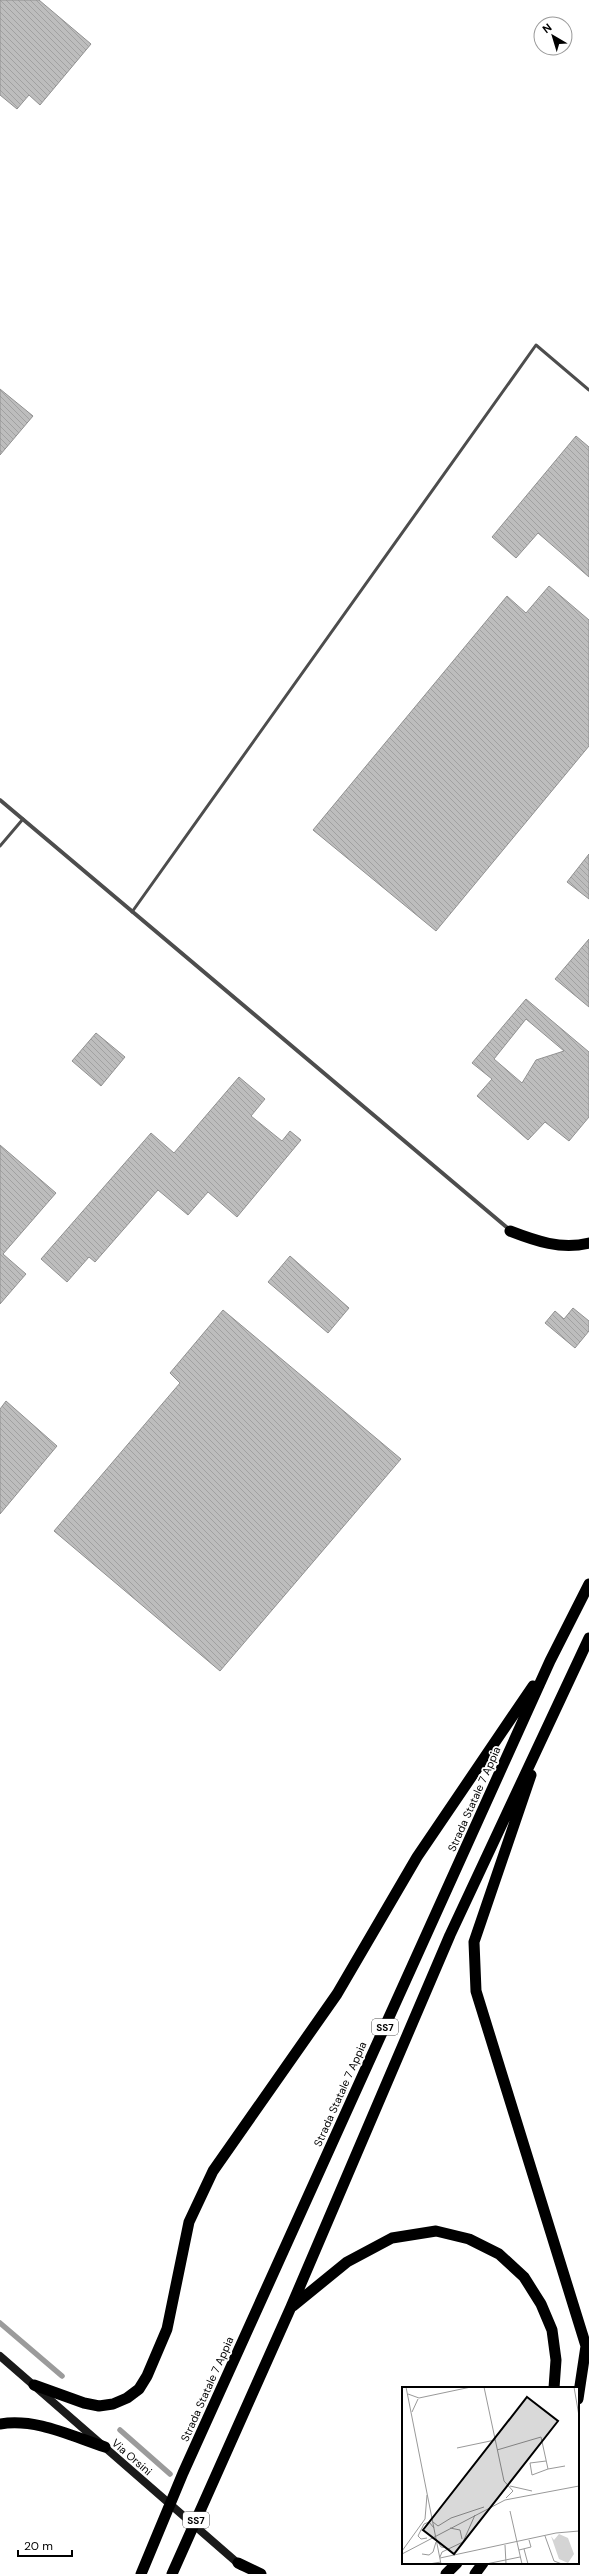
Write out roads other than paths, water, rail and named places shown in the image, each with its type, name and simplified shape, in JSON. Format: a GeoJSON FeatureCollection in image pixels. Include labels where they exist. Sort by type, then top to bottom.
{"type":"FeatureCollection","features":[{"type":"Feature","properties":{"kind":"highway"},"geometry":{"type":"LineString","coordinates":[[510,1231],[543,1244],[578,1246],[589,1244]]}},
{"type":"Feature","properties":{"kind":"highway","name":"Strada Statale 7 Appia"},"geometry":{"type":"LineString","coordinates":[[141,2574],[183,2473],[550,1661],[589,1584]]}},
{"type":"Feature","properties":{"kind":"highway","name":"SS7"},"geometry":{"type":"LineString","coordinates":[[172,2574],[291,2307],[450,1935],[589,1638]]}},
{"type":"Feature","properties":{"kind":"highway"},"geometry":{"type":"LineString","coordinates":[[34,2385],[84,2403],[99,2406],[113,2404],[127,2398],[139,2389],[147,2376],[167,2329],[189,2222],[213,2171],[337,1994],[417,1857],[550,1661]]}},
{"type":"Feature","properties":{"kind":"highway"},"geometry":{"type":"LineString","coordinates":[[550,1720],[474,1942],[476,1991],[586,2346],[579,2392]]}},
{"type":"Feature","properties":{"kind":"highway"},"geometry":{"type":"LineString","coordinates":[[291,2307],[347,2262],[392,2238],[436,2231],[468,2239],[499,2254],[524,2277],[541,2304],[552,2330],[556,2360],[554,2387]]}},
{"type":"Feature","properties":{"kind":"highway"},"geometry":{"type":"LineString","coordinates":[[0,2424],[16,2421],[37,2424],[105,2447]]}},
{"type":"Feature","properties":{"kind":"highway"},"geometry":{"type":"LineString","coordinates":[[238,2563],[261,2574]]}},
{"type":"Feature","properties":{"kind":"highway"},"geometry":{"type":"LineString","coordinates":[[446,2574],[456,2564]]}},
{"type":"Feature","properties":{"kind":"highway"},"geometry":{"type":"LineString","coordinates":[[475,2574],[481,2564]]}},
{"type":"Feature","properties":{"kind":"main road","name":"Via Orsini"},"geometry":{"type":"LineString","coordinates":[[0,2356],[251,2574]]}},
{"type":"Feature","properties":{"kind":"street"},"geometry":{"type":"LineString","coordinates":[[0,800],[510,1231]]}},
{"type":"Feature","properties":{"kind":"lane"},"geometry":{"type":"LineString","coordinates":[[132,912],[536,346],[589,390]]}},
{"type":"Feature","properties":{"kind":"lane"},"geometry":{"type":"LineString","coordinates":[[0,846],[23,820]]}},
{"type":"Feature","properties":{"kind":"waterway"},"geometry":{"type":"LineString","coordinates":[[0,2323],[62,2376]]}},
{"type":"Feature","properties":{"kind":"waterway"},"geometry":{"type":"LineString","coordinates":[[120,2430],[170,2474]]}}]}
